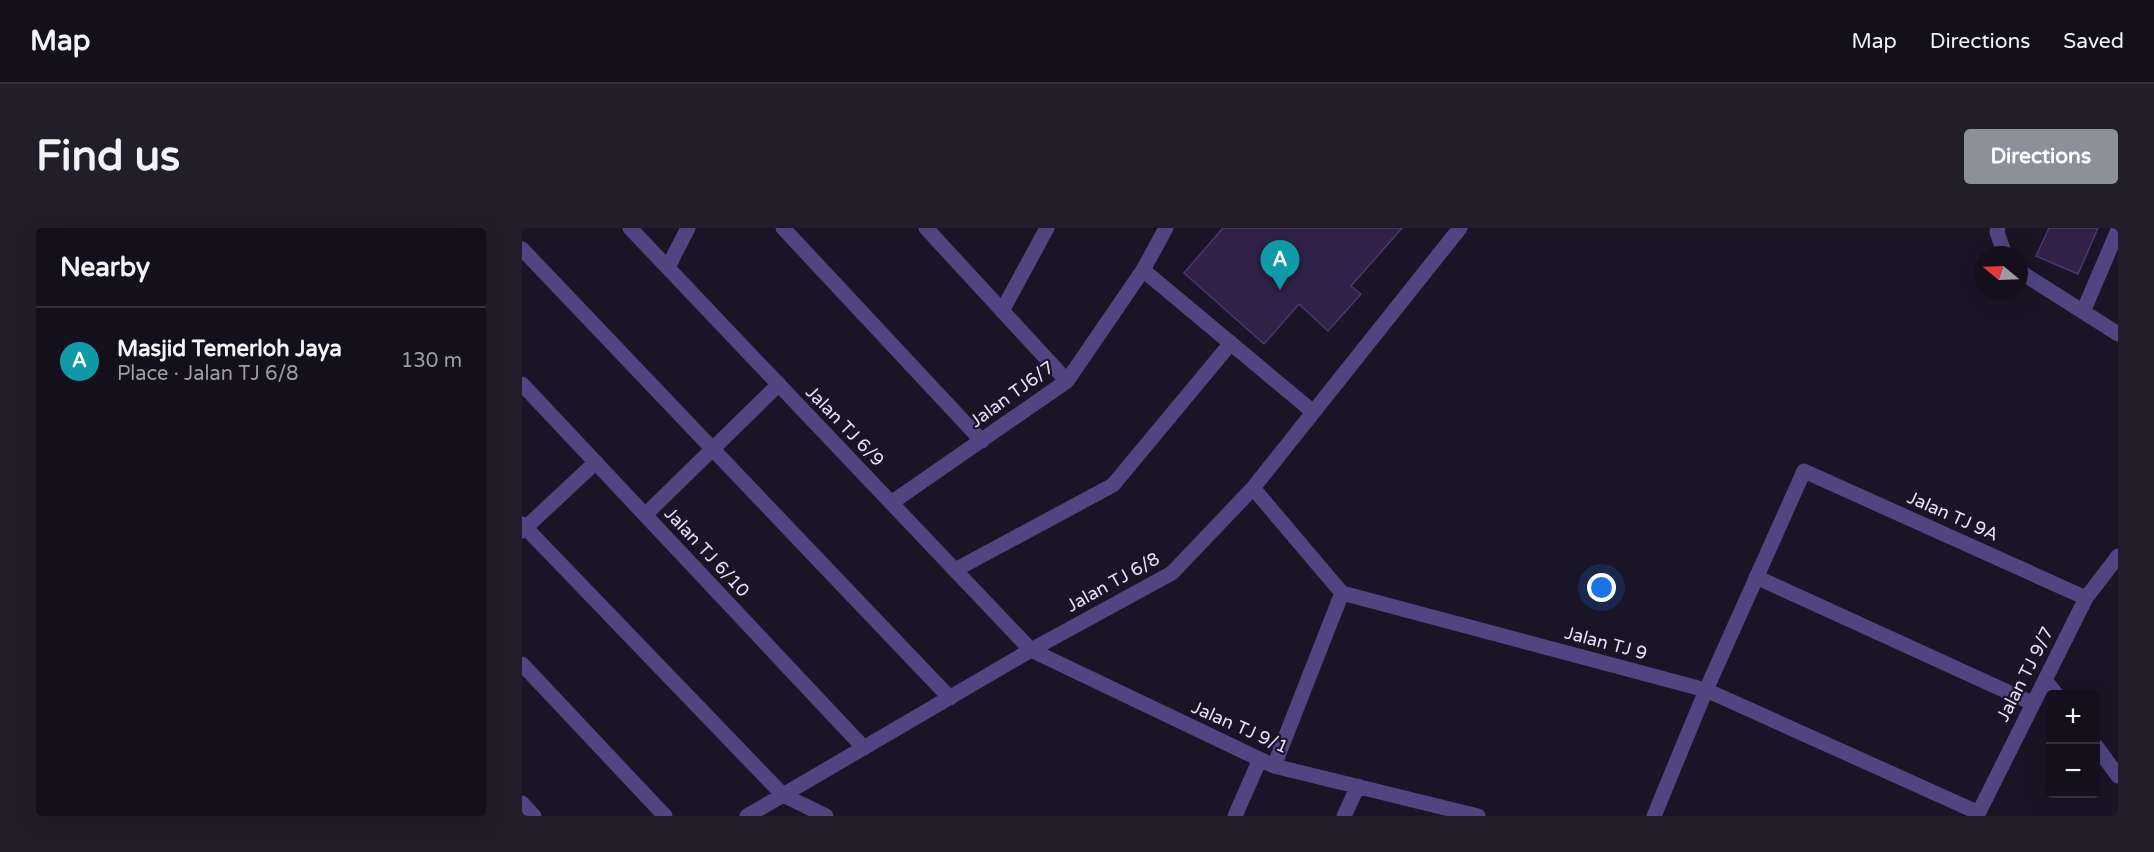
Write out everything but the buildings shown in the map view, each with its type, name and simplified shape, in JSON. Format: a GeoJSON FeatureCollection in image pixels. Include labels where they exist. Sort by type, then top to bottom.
{"type":"FeatureCollection","features":[{"type":"Feature","properties":{"kind":"street","name":"Jalan TJ 6/9"},"geometry":{"type":"LineString","coordinates":[[630,228],[1031,650]]}},
{"type":"Feature","properties":{"kind":"street"},"geometry":{"type":"LineString","coordinates":[[668,267],[688,228]]}},
{"type":"Feature","properties":{"kind":"street"},"geometry":{"type":"LineString","coordinates":[[783,228],[982,441]]}},
{"type":"Feature","properties":{"kind":"street"},"geometry":{"type":"LineString","coordinates":[[926,228],[1067,381]]}},
{"type":"Feature","properties":{"kind":"street"},"geometry":{"type":"LineString","coordinates":[[1002,311],[1047,228]]}},
{"type":"Feature","properties":{"kind":"street","name":"Jalan TJ6/7"},"geometry":{"type":"LineString","coordinates":[[891,502],[1067,381],[1143,270],[1166,228]]}},
{"type":"Feature","properties":{"kind":"street","name":"Jalan TJ 6/8"},"geometry":{"type":"LineString","coordinates":[[756,814],[783,795],[1031,650],[1172,573],[1253,488],[1312,411],[1460,228]]}},
{"type":"Feature","properties":{"kind":"street"},"geometry":{"type":"LineString","coordinates":[[1994,229],[2001,246]]}},
{"type":"Feature","properties":{"kind":"street"},"geometry":{"type":"LineString","coordinates":[[2083,312],[2118,230]]}},
{"type":"Feature","properties":{"kind":"street"},"geometry":{"type":"LineString","coordinates":[[522,249],[950,698]]}},
{"type":"Feature","properties":{"kind":"street"},"geometry":{"type":"LineString","coordinates":[[1143,270],[1312,411]]}},
{"type":"Feature","properties":{"kind":"street"},"geometry":{"type":"LineString","coordinates":[[2028,277],[2118,334]]}},
{"type":"Feature","properties":{"kind":"street"},"geometry":{"type":"LineString","coordinates":[[955,570],[1113,485],[1231,343]]}},
{"type":"Feature","properties":{"kind":"street","name":"Jalan TJ 6/10"},"geometry":{"type":"LineString","coordinates":[[522,384],[864,747]]}},
{"type":"Feature","properties":{"kind":"street"},"geometry":{"type":"LineString","coordinates":[[645,515],[779,384]]}},
{"type":"Feature","properties":{"kind":"street"},"geometry":{"type":"LineString","coordinates":[[596,462],[523,528],[783,795],[826,816]]}},
{"type":"Feature","properties":{"kind":"street","name":"Jalan TJ 9A"},"geometry":{"type":"LineString","coordinates":[[1756,577],[1804,471],[2086,598]]}},
{"type":"Feature","properties":{"kind":"street"},"geometry":{"type":"LineString","coordinates":[[1235,816],[1267,763],[1342,593],[1253,488]]}},
{"type":"Feature","properties":{"kind":"street","name":"Jalan TJ 9/7"},"geometry":{"type":"LineString","coordinates":[[1977,814],[2086,598],[2118,556]]}},
{"type":"Feature","properties":{"kind":"street"},"geometry":{"type":"LineString","coordinates":[[1654,816],[1756,577],[2032,703]]}},
{"type":"Feature","properties":{"kind":"street","name":"Jalan TJ 9"},"geometry":{"type":"LineString","coordinates":[[1342,593],[1706,690],[1977,814]]}},
{"type":"Feature","properties":{"kind":"street","name":"Jalan TJ 9/1"},"geometry":{"type":"LineString","coordinates":[[1031,650],[1267,763],[1451,813],[1478,816]]}},
{"type":"Feature","properties":{"kind":"street"},"geometry":{"type":"LineString","coordinates":[[522,664],[665,816]]}},
{"type":"Feature","properties":{"kind":"street"},"geometry":{"type":"LineString","coordinates":[[2045,680],[2053,690]]}},
{"type":"Feature","properties":{"kind":"street"},"geometry":{"type":"LineString","coordinates":[[2100,751],[2118,776]]}},
{"type":"Feature","properties":{"kind":"street"},"geometry":{"type":"LineString","coordinates":[[1344,816],[1358,786]]}},
{"type":"Feature","properties":{"kind":"street"},"geometry":{"type":"LineString","coordinates":[[522,802],[534,816]]}},
{"type":"Feature","properties":{"kind":"place","name":"Masjid Temerloh Jaya"},"geometry":{"type":"Point","coordinates":[1280,290]}}]}
